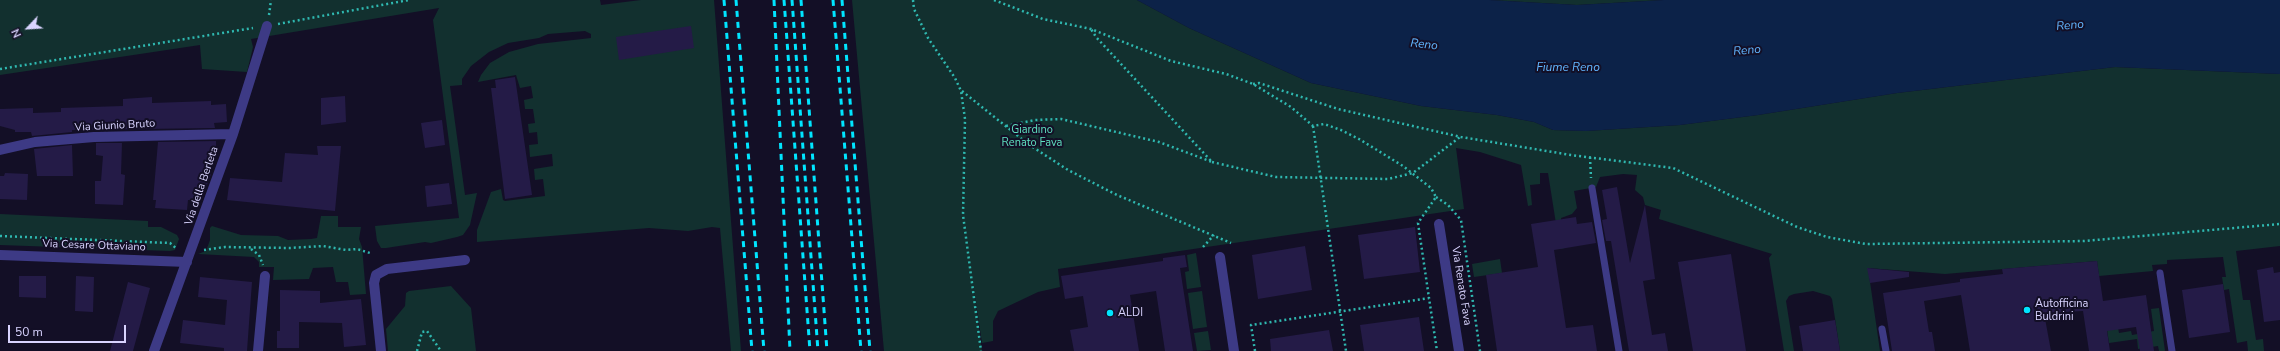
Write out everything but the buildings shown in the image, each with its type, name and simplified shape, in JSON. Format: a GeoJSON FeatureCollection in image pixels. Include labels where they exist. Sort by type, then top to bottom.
{"type":"FeatureCollection","features":[{"type":"Feature","properties":{"kind":"street","name":"Via della Berleta"},"geometry":{"type":"LineString","coordinates":[[154,351],[233,134],[267,26]]}},
{"type":"Feature","properties":{"kind":"street","name":"Via Giunio Bruto"},"geometry":{"type":"LineString","coordinates":[[0,150],[35,142],[94,137],[233,134]]}},
{"type":"Feature","properties":{"kind":"street","name":"Via Renato Fava"},"geometry":{"type":"LineString","coordinates":[[1439,224],[1459,351]]}},
{"type":"Feature","properties":{"kind":"street","name":"Via Cesare Ottaviano"},"geometry":{"type":"LineString","coordinates":[[0,255],[187,262]]}},
{"type":"Feature","properties":{"kind":"street"},"geometry":{"type":"LineString","coordinates":[[1220,257],[1234,351]]}},
{"type":"Feature","properties":{"kind":"street"},"geometry":{"type":"LineString","coordinates":[[380,351],[374,282],[376,276],[387,269],[466,260]]}},
{"type":"Feature","properties":{"kind":"street"},"geometry":{"type":"LineString","coordinates":[[258,351],[265,276]]}},
{"type":"Feature","properties":{"kind":"lane"},"geometry":{"type":"LineString","coordinates":[[1592,188],[1619,351]]}},
{"type":"Feature","properties":{"kind":"lane"},"geometry":{"type":"LineString","coordinates":[[2160,273],[2172,351]]}},
{"type":"Feature","properties":{"kind":"lane"},"geometry":{"type":"LineString","coordinates":[[1882,329],[1886,351]]}},
{"type":"Feature","properties":{"kind":"path"},"geometry":{"type":"LineString","coordinates":[[0,69],[267,26],[409,0]]}},
{"type":"Feature","properties":{"kind":"path"},"geometry":{"type":"LineString","coordinates":[[913,0],[914,9],[928,38],[956,78],[961,91],[965,119],[963,215],[981,351]]}},
{"type":"Feature","properties":{"kind":"path"},"geometry":{"type":"LineString","coordinates":[[994,0],[1043,19],[1091,29],[1171,61],[1212,70],[1252,84],[1291,107],[1313,126],[1346,351]]}},
{"type":"Feature","properties":{"kind":"path"},"geometry":{"type":"LineString","coordinates":[[1091,29],[1096,37],[1212,162]]}},
{"type":"Feature","properties":{"kind":"path"},"geometry":{"type":"LineString","coordinates":[[1252,84],[1259,83],[1338,109],[1461,137],[1673,168],[1797,227],[1827,237],[1866,244],[2084,241],[2280,224]]}},
{"type":"Feature","properties":{"kind":"path"},"geometry":{"type":"LineString","coordinates":[[961,91],[1028,144],[1068,170],[1117,195],[1231,243]]}},
{"type":"Feature","properties":{"kind":"path"},"geometry":{"type":"LineString","coordinates":[[1006,126],[1035,120],[1061,119],[1159,142],[1212,162],[1276,177],[1388,179],[1413,173],[1461,137]]}},
{"type":"Feature","properties":{"kind":"path"},"geometry":{"type":"LineString","coordinates":[[1313,126],[1324,124],[1353,136],[1383,153],[1432,188],[1436,196],[1448,205],[1461,220],[1480,351]]}},
{"type":"Feature","properties":{"kind":"path"},"geometry":{"type":"LineString","coordinates":[[1590,157],[1592,188]]}},
{"type":"Feature","properties":{"kind":"path"},"geometry":{"type":"LineString","coordinates":[[1436,196],[1418,223],[1438,351]]}},
{"type":"Feature","properties":{"kind":"path"},"geometry":{"type":"LineString","coordinates":[[1203,247],[1214,235]]}},
{"type":"Feature","properties":{"kind":"path"},"geometry":{"type":"LineString","coordinates":[[0,236],[170,243],[187,262]]}},
{"type":"Feature","properties":{"kind":"path"},"geometry":{"type":"LineString","coordinates":[[191,252],[225,247],[251,248],[332,246],[346,250],[357,249],[370,254]]}},
{"type":"Feature","properties":{"kind":"path"},"geometry":{"type":"LineString","coordinates":[[251,248],[261,258],[265,276]]}},
{"type":"Feature","properties":{"kind":"path"},"geometry":{"type":"LineString","coordinates":[[1255,351],[1251,325],[1429,298]]}},
{"type":"Feature","properties":{"kind":"path"},"geometry":{"type":"LineString","coordinates":[[417,351],[422,332],[426,331],[441,351]]}},
{"type":"Feature","properties":{"kind":"green space"},"geometry":{"type":"Polygon","coordinates":[[[0,0],[600,0],[601,5],[641,0],[714,0],[741,351],[731,351],[720,228],[712,227],[688,231],[649,228],[477,242],[477,230],[491,192],[501,189],[503,200],[505,201],[545,196],[543,179],[535,180],[534,169],[553,166],[552,154],[530,157],[529,145],[538,144],[537,132],[529,133],[528,124],[535,123],[533,109],[525,109],[524,100],[533,98],[531,86],[520,88],[516,75],[478,82],[481,75],[490,63],[509,52],[538,44],[591,38],[591,34],[585,31],[548,34],[539,38],[508,43],[489,52],[471,66],[462,79],[462,85],[450,86],[465,195],[477,193],[470,225],[463,235],[457,237],[431,243],[425,242],[381,248],[377,241],[375,226],[459,218],[433,20],[439,8],[251,39],[253,47],[247,72],[202,69],[200,45],[0,75],[0,0]]]}},
{"type":"Feature","properties":{"kind":"green space","name":"Giardino Renato Fava"},"geometry":{"type":"Polygon","coordinates":[[[852,0],[1137,0],[1189,28],[1311,83],[1421,106],[1497,115],[1534,122],[1553,130],[1586,131],[1680,125],[1758,115],[1897,93],[2115,67],[2280,74],[2280,246],[2236,251],[2243,300],[2250,300],[2256,340],[2263,339],[2264,351],[2248,351],[2247,341],[2237,343],[2229,289],[2224,290],[2222,277],[2226,277],[2223,257],[2167,260],[2167,264],[2152,265],[2153,271],[2099,276],[2097,261],[1945,274],[1868,268],[1880,351],[1840,351],[1832,299],[1830,296],[1813,291],[1794,294],[1789,296],[1786,301],[1794,351],[1784,351],[1769,258],[1772,254],[1659,219],[1661,210],[1645,205],[1643,197],[1635,190],[1637,175],[1623,174],[1600,177],[1596,187],[1574,191],[1577,208],[1572,214],[1561,218],[1565,248],[1560,249],[1548,173],[1540,173],[1540,184],[1530,185],[1532,205],[1528,206],[1521,165],[1480,152],[1456,148],[1464,209],[1058,269],[1060,287],[1038,292],[998,311],[993,321],[993,341],[982,343],[973,283],[982,351],[884,351],[852,0]]]}},
{"type":"Feature","properties":{"kind":"green space"},"geometry":{"type":"Polygon","coordinates":[[[1489,0],[1664,0],[1577,5],[1489,0]]]}},
{"type":"Feature","properties":{"kind":"green space"},"geometry":{"type":"Polygon","coordinates":[[[0,214],[148,221],[148,227],[161,227],[177,235],[179,239],[175,250],[170,251],[0,245],[0,214]]]}},
{"type":"Feature","properties":{"kind":"green space"},"geometry":{"type":"Polygon","coordinates":[[[321,216],[338,216],[338,227],[361,227],[359,239],[362,247],[366,294],[350,295],[348,282],[336,282],[333,267],[313,268],[309,279],[273,280],[274,267],[259,267],[259,262],[254,257],[198,254],[206,251],[210,240],[210,228],[212,226],[241,235],[278,236],[288,240],[311,239],[317,238],[321,216]]]}},
{"type":"Feature","properties":{"kind":"green space"},"geometry":{"type":"Polygon","coordinates":[[[1196,253],[1201,287],[1187,289],[1185,272],[1189,271],[1187,255],[1196,253]]]}},
{"type":"Feature","properties":{"kind":"green space"},"geometry":{"type":"Polygon","coordinates":[[[1500,259],[1502,273],[1474,277],[1472,264],[1500,259]]]}},
{"type":"Feature","properties":{"kind":"green space"},"geometry":{"type":"Polygon","coordinates":[[[451,286],[471,308],[476,351],[388,351],[386,329],[405,306],[406,293],[409,291],[451,286]]]}},
{"type":"Feature","properties":{"kind":"green space"},"geometry":{"type":"Polygon","coordinates":[[[1202,291],[1207,327],[1193,329],[1188,293],[1202,291]]]}},
{"type":"Feature","properties":{"kind":"green space"},"geometry":{"type":"Polygon","coordinates":[[[2159,308],[2165,351],[2159,351],[2158,346],[2138,349],[2137,339],[2109,343],[2107,329],[2118,328],[2119,333],[2131,331],[2132,335],[2154,331],[2151,309],[2159,308]]]}},
{"type":"Feature","properties":{"kind":"green space"},"geometry":{"type":"Polygon","coordinates":[[[1208,331],[1211,350],[1197,351],[1194,333],[1208,331]]]}},
{"type":"Feature","properties":{"kind":"water","name":"Fiume Reno"},"geometry":{"type":"Polygon","coordinates":[[[1137,0],[1489,0],[1577,5],[1664,0],[2280,0],[2280,74],[2115,67],[1897,93],[1758,115],[1680,125],[1586,131],[1553,130],[1534,122],[1497,115],[1421,106],[1311,83],[1189,28],[1137,0]]]}},
{"type":"Feature","properties":{"kind":"railway"},"geometry":{"type":"LineString","coordinates":[[724,0],[752,351]]}},
{"type":"Feature","properties":{"kind":"railway"},"geometry":{"type":"LineString","coordinates":[[736,0],[764,351]]}},
{"type":"Feature","properties":{"kind":"railway"},"geometry":{"type":"LineString","coordinates":[[774,0],[790,351]]}},
{"type":"Feature","properties":{"kind":"railway"},"geometry":{"type":"LineString","coordinates":[[784,0],[810,351]]}},
{"type":"Feature","properties":{"kind":"railway"},"geometry":{"type":"LineString","coordinates":[[792,0],[818,351]]}},
{"type":"Feature","properties":{"kind":"railway"},"geometry":{"type":"LineString","coordinates":[[801,0],[827,351]]}},
{"type":"Feature","properties":{"kind":"railway"},"geometry":{"type":"LineString","coordinates":[[833,0],[861,351]]}},
{"type":"Feature","properties":{"kind":"railway"},"geometry":{"type":"LineString","coordinates":[[842,0],[870,351]]}},
{"type":"Feature","properties":{"kind":"place","name":"Autofficina Buldrini"},"geometry":{"type":"Point","coordinates":[2027,310]}},
{"type":"Feature","properties":{"kind":"place","name":"ALDI"},"geometry":{"type":"Point","coordinates":[1110,313]}},
{"type":"Feature","properties":{"kind":"water label","name":"Reno"},"geometry":{"type":"Point","coordinates":[2070,26]}},
{"type":"Feature","properties":{"kind":"water label","name":"Reno"},"geometry":{"type":"Point","coordinates":[1424,45]}},
{"type":"Feature","properties":{"kind":"water label","name":"Reno"},"geometry":{"type":"Point","coordinates":[1747,51]}}]}
